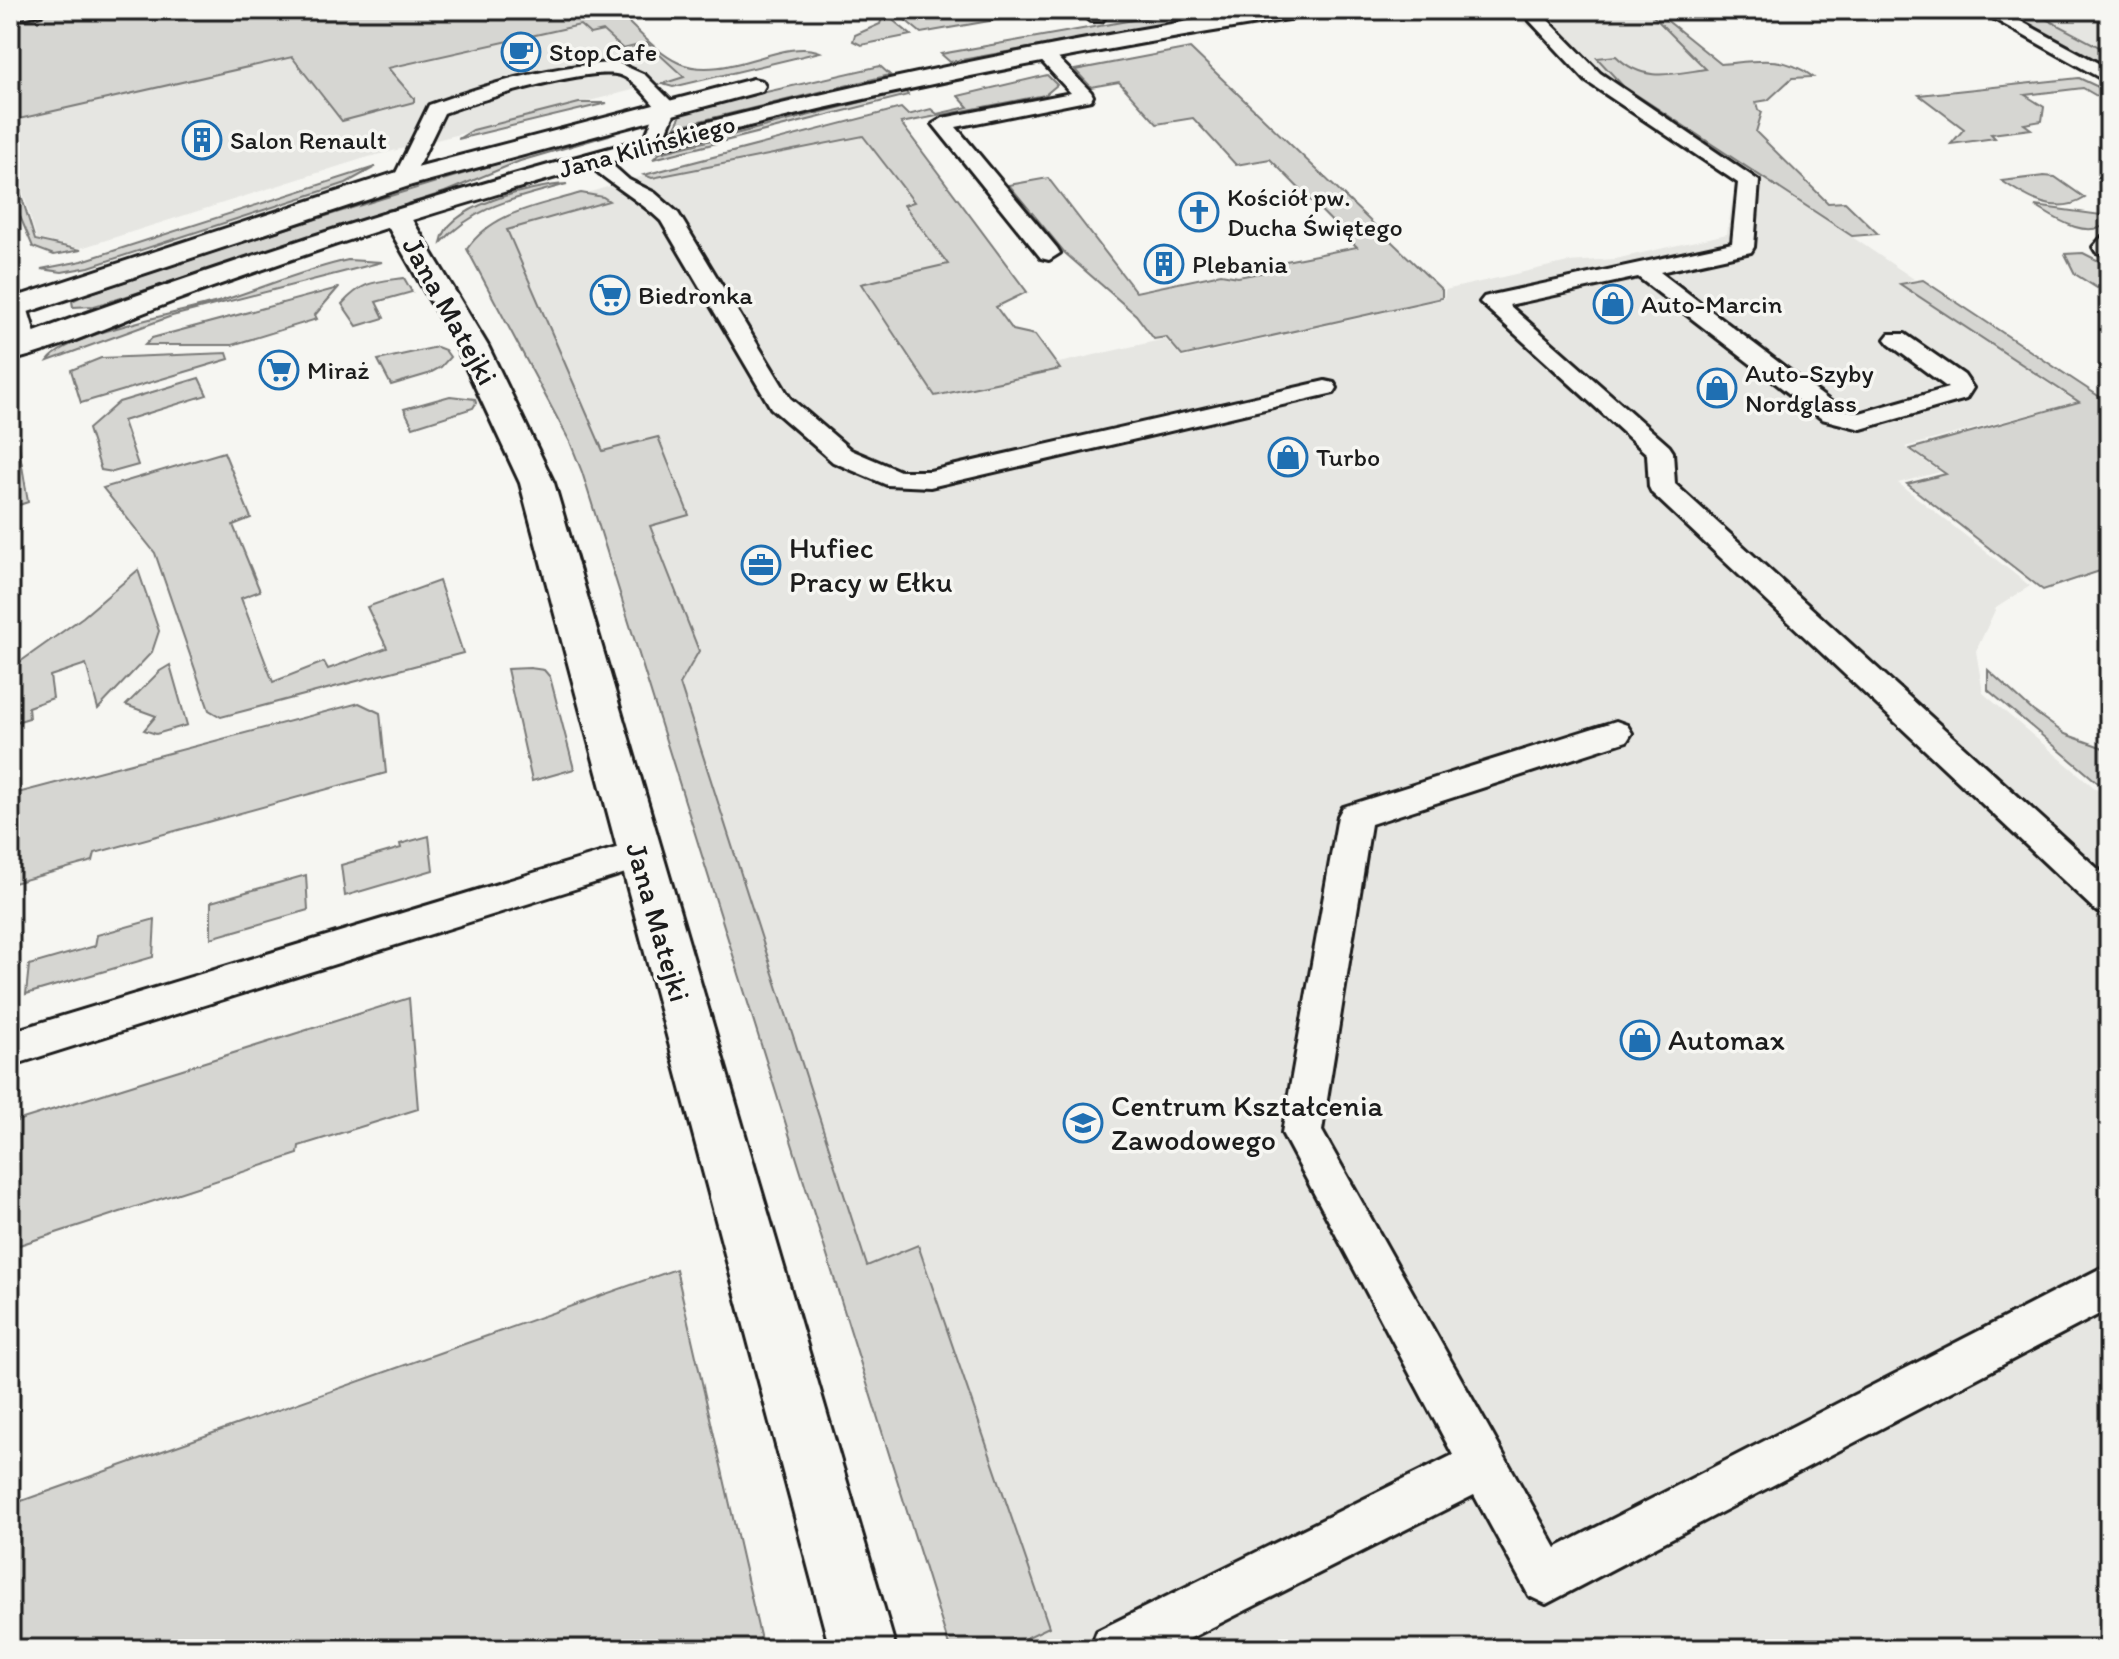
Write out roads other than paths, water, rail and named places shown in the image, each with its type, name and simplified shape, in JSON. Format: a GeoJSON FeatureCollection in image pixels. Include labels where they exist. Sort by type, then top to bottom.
{"type":"FeatureCollection","features":[{"type":"Feature","properties":{"kind":"street","name":"Jana Kilińskiego"},"geometry":{"type":"LineString","coordinates":[[16,350],[240,269],[400,198],[594,159],[845,95],[1043,53],[1302,10]]}},
{"type":"Feature","properties":{"kind":"street","name":"Jana Kilińskiego"},"geometry":{"type":"LineString","coordinates":[[11,306],[400,198],[667,107],[773,81]]}},
{"type":"Feature","properties":{"kind":"street","name":"Jana Matejki"},"geometry":{"type":"LineString","coordinates":[[400,198],[517,435],[537,483],[863,1649]]}},
{"type":"Feature","properties":{"kind":"street"},"geometry":{"type":"LineString","coordinates":[[11,306],[16,350]]}},
{"type":"Feature","properties":{"kind":"lane"},"geometry":{"type":"LineString","coordinates":[[10,15],[36,10]]}},
{"type":"Feature","properties":{"kind":"lane"},"geometry":{"type":"LineString","coordinates":[[1534,10],[1536,17],[1593,77],[1749,181],[1743,247],[1492,302],[1660,452],[1662,487],[2109,901]]}},
{"type":"Feature","properties":{"kind":"lane"},"geometry":{"type":"LineString","coordinates":[[1987,10],[2109,77]]}},
{"type":"Feature","properties":{"kind":"lane"},"geometry":{"type":"LineString","coordinates":[[1043,53],[1084,96],[943,124],[1049,253]]}},
{"type":"Feature","properties":{"kind":"lane"},"geometry":{"type":"LineString","coordinates":[[400,198],[432,113],[448,105],[605,69],[630,73],[667,107],[653,143]]}},
{"type":"Feature","properties":{"kind":"lane"},"geometry":{"type":"LineString","coordinates":[[594,159],[622,184],[648,197],[670,218],[780,403],[842,456],[896,479],[930,479],[1325,388]]}},
{"type":"Feature","properties":{"kind":"lane"},"geometry":{"type":"LineString","coordinates":[[2109,243],[2104,247],[2109,249]]}},
{"type":"Feature","properties":{"kind":"lane"},"geometry":{"type":"LineString","coordinates":[[1642,269],[1831,414],[1847,420],[1875,417],[1957,394],[1961,388],[1955,380],[1897,339]]}},
{"type":"Feature","properties":{"kind":"lane"},"geometry":{"type":"LineString","coordinates":[[1616,733],[1355,816],[1302,1133],[1546,1579],[2109,1286]]}},
{"type":"Feature","properties":{"kind":"lane"},"geometry":{"type":"LineString","coordinates":[[10,1049],[639,855]]}},
{"type":"Feature","properties":{"kind":"lane"},"geometry":{"type":"LineString","coordinates":[[1115,1649],[1484,1465]]}},
{"type":"Feature","properties":{"kind":"place","name":"Stop Cafe"},"geometry":{"type":"Point","coordinates":[521,52]}},
{"type":"Feature","properties":{"kind":"place","name":"Salon Renault"},"geometry":{"type":"Point","coordinates":[202,140]}},
{"type":"Feature","properties":{"kind":"place","name":"Kościół pw. Ducha Świętego"},"geometry":{"type":"Point","coordinates":[1199,212]}},
{"type":"Feature","properties":{"kind":"place","name":"Plebania"},"geometry":{"type":"Point","coordinates":[1164,264]}},
{"type":"Feature","properties":{"kind":"place","name":"Biedronka"},"geometry":{"type":"Point","coordinates":[610,295]}},
{"type":"Feature","properties":{"kind":"place","name":"Auto-Marcin"},"geometry":{"type":"Point","coordinates":[1613,304]}},
{"type":"Feature","properties":{"kind":"place","name":"Miraż"},"geometry":{"type":"Point","coordinates":[279,370]}},
{"type":"Feature","properties":{"kind":"place","name":"Auto-Szyby Nordglass"},"geometry":{"type":"Point","coordinates":[1717,388]}},
{"type":"Feature","properties":{"kind":"place","name":"Turbo"},"geometry":{"type":"Point","coordinates":[1288,457]}},
{"type":"Feature","properties":{"kind":"place","name":"Hufiec Pracy w Ełku"},"geometry":{"type":"Point","coordinates":[761,565]}},
{"type":"Feature","properties":{"kind":"place","name":"Automax"},"geometry":{"type":"Point","coordinates":[1640,1040]}},
{"type":"Feature","properties":{"kind":"place","name":"Centrum Kształcenia Zawodowego"},"geometry":{"type":"Point","coordinates":[1083,1123]}}]}
